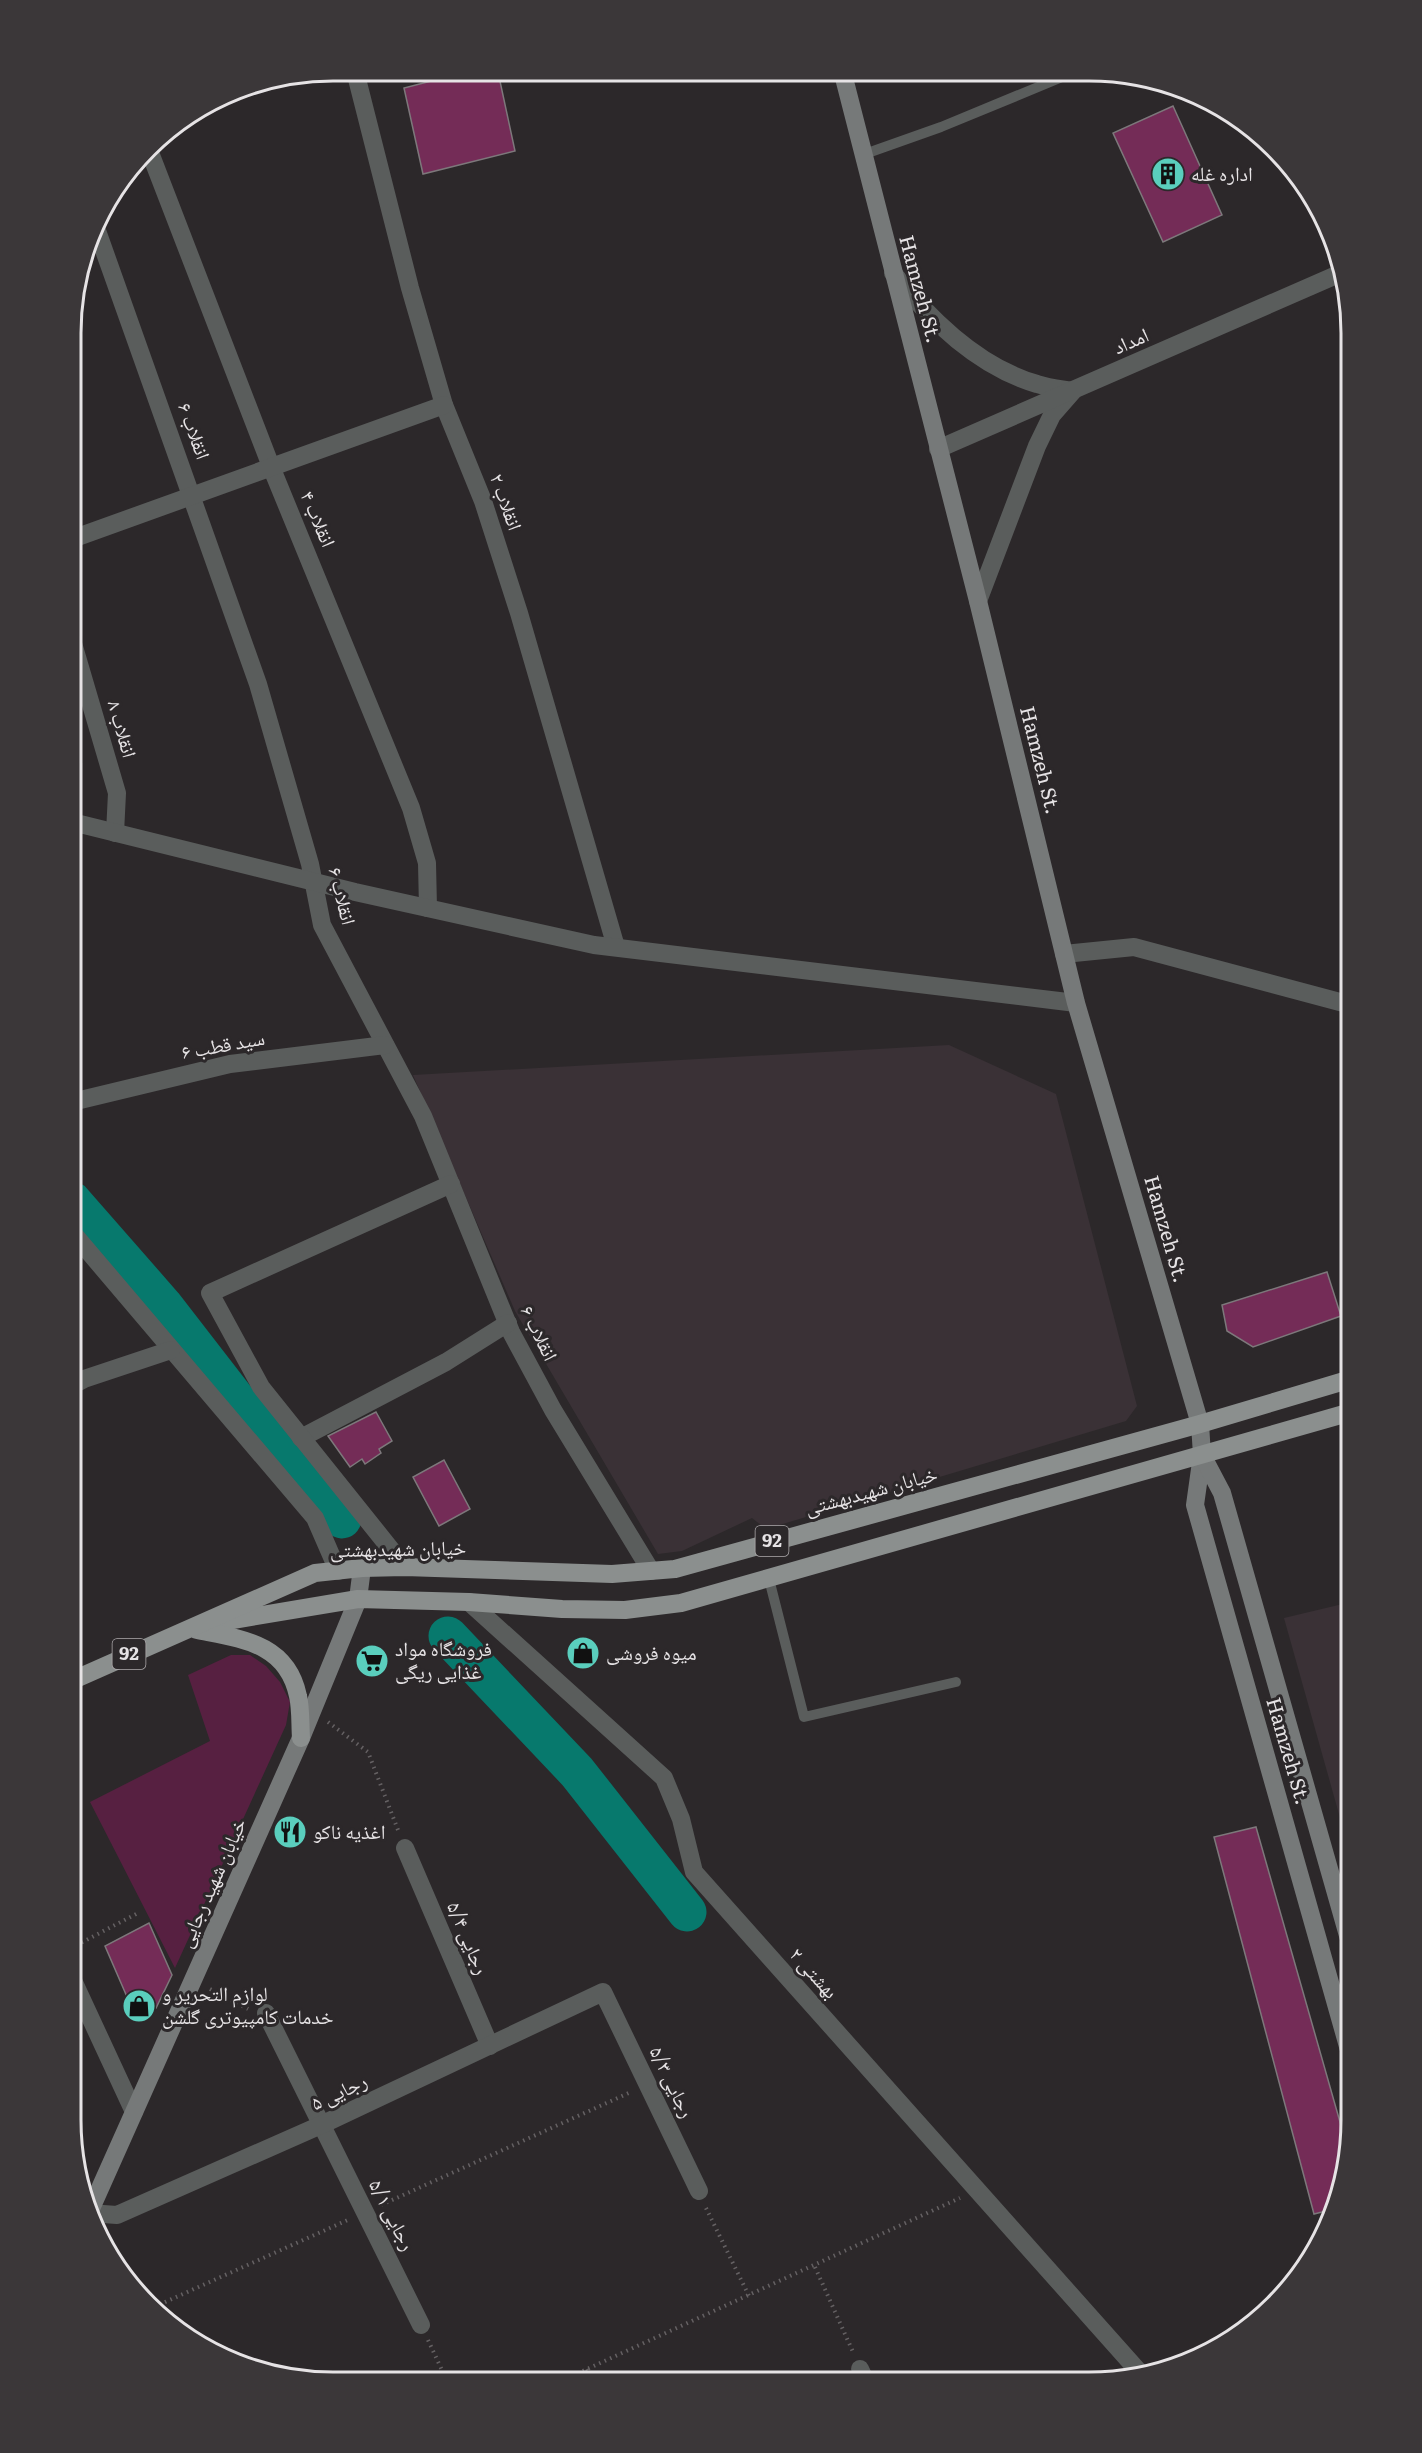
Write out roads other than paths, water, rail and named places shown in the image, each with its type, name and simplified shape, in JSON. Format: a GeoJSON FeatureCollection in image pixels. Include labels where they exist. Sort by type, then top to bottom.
{"type":"FeatureCollection","features":[{"type":"Feature","properties":{"kind":"main road","name":"Hamzeh St."},"geometry":{"type":"LineString","coordinates":[[845,81],[978,601],[1076,1003],[1200,1424],[1202,1455],[1196,1505],[1341,2021]]}},
{"type":"Feature","properties":{"kind":"main road","name":"خیابان شهیدبهشتی"},"geometry":{"type":"LineString","coordinates":[[81,1676],[315,1573],[362,1568],[405,1567],[612,1574],[675,1569],[1200,1424],[1341,1382]]}},
{"type":"Feature","properties":{"kind":"main road","name":"خیابان شهیدبهشتی"},"geometry":{"type":"LineString","coordinates":[[187,1628],[358,1599],[469,1602],[562,1610],[625,1610],[681,1604],[1341,1415]]}},
{"type":"Feature","properties":{"kind":"main road","name":"Hamzeh St."},"geometry":{"type":"LineString","coordinates":[[1202,1455],[1222,1493],[1341,1911]]}},
{"type":"Feature","properties":{"kind":"main road","name":"خیابان شهید رجایی"},"geometry":{"type":"LineString","coordinates":[[94,2201],[301,1738],[358,1599],[362,1568]]}},
{"type":"Feature","properties":{"kind":"main road"},"geometry":{"type":"LineString","coordinates":[[187,1628],[253,1641],[272,1651],[290,1674],[298,1696],[301,1738]]}},
{"type":"Feature","properties":{"kind":"street","name":"انقلاب ۲"},"geometry":{"type":"LineString","coordinates":[[358,81],[410,288],[444,405],[483,501],[519,613],[616,947]]}},
{"type":"Feature","properties":{"kind":"street","name":"انقلاب ۴"},"geometry":{"type":"LineString","coordinates":[[152,158],[272,469],[411,808],[427,863],[428,908]]}},
{"type":"Feature","properties":{"kind":"street","name":"انقلاب ۶"},"geometry":{"type":"LineString","coordinates":[[100,238],[194,497],[258,684],[315,882],[322,925],[423,1116],[508,1323],[553,1410],[651,1571]]}},
{"type":"Feature","properties":{"kind":"street"},"geometry":{"type":"LineString","coordinates":[[892,272],[918,304],[948,333],[1002,369],[1037,384],[1073,391]]}},
{"type":"Feature","properties":{"kind":"street","name":"امداد"},"geometry":{"type":"LineString","coordinates":[[938,449],[1334,276]]}},
{"type":"Feature","properties":{"kind":"street"},"geometry":{"type":"LineString","coordinates":[[978,601],[1037,446],[1052,415],[1073,391]]}},
{"type":"Feature","properties":{"kind":"street"},"geometry":{"type":"LineString","coordinates":[[81,536],[272,469],[444,405]]}},
{"type":"Feature","properties":{"kind":"street","name":"انقلاب ۸"},"geometry":{"type":"LineString","coordinates":[[81,671],[117,793],[115,833]]}},
{"type":"Feature","properties":{"kind":"street"},"geometry":{"type":"LineString","coordinates":[[81,824],[315,882],[594,945],[1076,1003]]}},
{"type":"Feature","properties":{"kind":"street"},"geometry":{"type":"LineString","coordinates":[[1064,954],[1134,948],[1341,1002]]}},
{"type":"Feature","properties":{"kind":"street","name":"سید قطب ۶"},"geometry":{"type":"LineString","coordinates":[[81,1100],[230,1064],[385,1046]]}},
{"type":"Feature","properties":{"kind":"street"},"geometry":{"type":"LineString","coordinates":[[405,1567],[261,1387],[210,1293],[451,1184]]}},
{"type":"Feature","properties":{"kind":"street"},"geometry":{"type":"LineString","coordinates":[[81,1243],[315,1518],[338,1570]]}},
{"type":"Feature","properties":{"kind":"street"},"geometry":{"type":"LineString","coordinates":[[301,1438],[446,1362],[508,1323]]}},
{"type":"Feature","properties":{"kind":"street"},"geometry":{"type":"LineString","coordinates":[[81,1381],[171,1350]]}},
{"type":"Feature","properties":{"kind":"street","name":"بهشتی ۲"},"geometry":{"type":"LineString","coordinates":[[469,1602],[664,1778],[681,1819],[694,1872],[1135,2368]]}},
{"type":"Feature","properties":{"kind":"street","name":"رجایی ۵/۴"},"geometry":{"type":"LineString","coordinates":[[405,1848],[490,2046]]}},
{"type":"Feature","properties":{"kind":"street","name":"رجایی ۵"},"geometry":{"type":"LineString","coordinates":[[99,2214],[117,2216],[321,2125],[603,1992]]}},
{"type":"Feature","properties":{"kind":"street","name":"رجایی ۵/۳"},"geometry":{"type":"LineString","coordinates":[[603,1992],[699,2192]]}},
{"type":"Feature","properties":{"kind":"street"},"geometry":{"type":"LineString","coordinates":[[81,1998],[134,2112]]}},
{"type":"Feature","properties":{"kind":"street","name":"رجایی ۵/۱"},"geometry":{"type":"LineString","coordinates":[[266,2013],[421,2325]]}},
{"type":"Feature","properties":{"kind":"lane"},"geometry":{"type":"LineString","coordinates":[[862,154],[941,127],[1052,81]]}},
{"type":"Feature","properties":{"kind":"lane"},"geometry":{"type":"LineString","coordinates":[[769,1579],[804,1717],[956,1682]]}},
{"type":"Feature","properties":{"kind":"waterway"},"geometry":{"type":"LineString","coordinates":[[81,1211],[163,1305],[249,1416],[342,1519]]}},
{"type":"Feature","properties":{"kind":"waterway"},"geometry":{"type":"LineString","coordinates":[[448,1636],[577,1772],[687,1912]]}},
{"type":"Feature","properties":{"kind":"place","name":"اداره غله"},"geometry":{"type":"Point","coordinates":[1168,174]}},
{"type":"Feature","properties":{"kind":"place","name":"میوه فروشی"},"geometry":{"type":"Point","coordinates":[583,1653]}},
{"type":"Feature","properties":{"kind":"place","name":"فروشگاه مواد غذایی ریگی"},"geometry":{"type":"Point","coordinates":[372,1661]}},
{"type":"Feature","properties":{"kind":"place","name":"اغذیه ناکو"},"geometry":{"type":"Point","coordinates":[290,1832]}},
{"type":"Feature","properties":{"kind":"place","name":"لوازم التحریر و خدمات کامپیوتری گلشن"},"geometry":{"type":"Point","coordinates":[139,2006]}}]}
